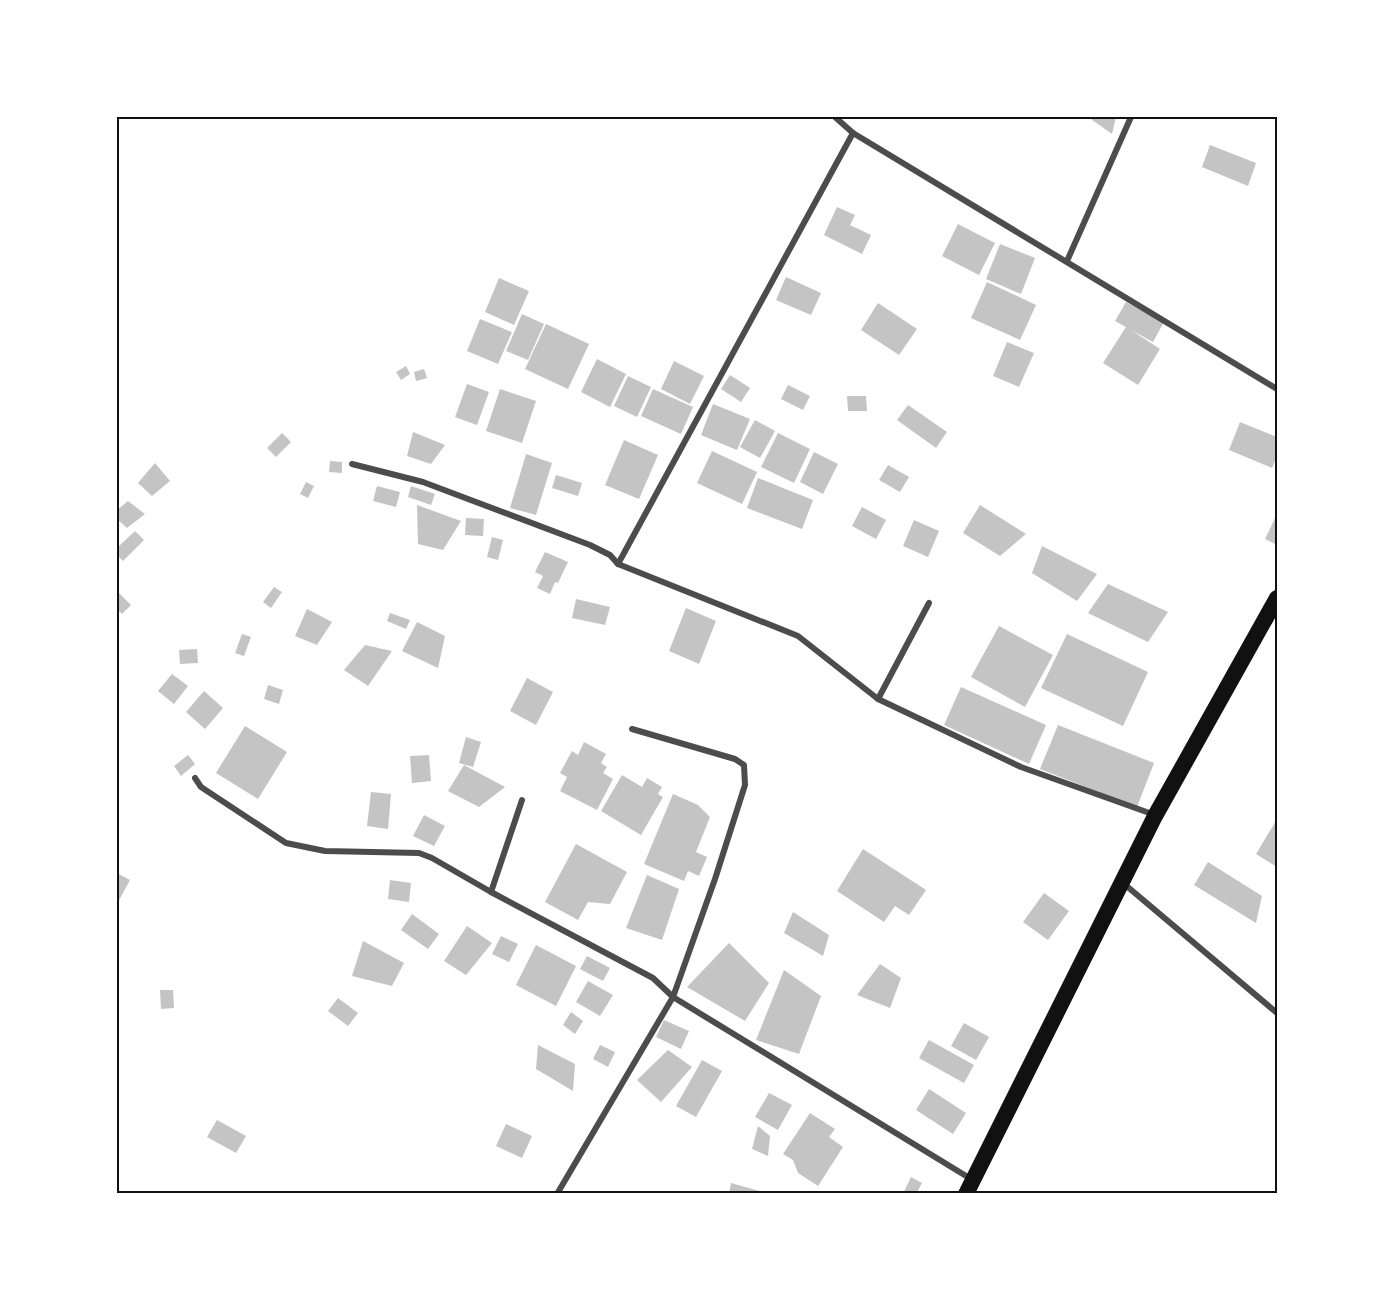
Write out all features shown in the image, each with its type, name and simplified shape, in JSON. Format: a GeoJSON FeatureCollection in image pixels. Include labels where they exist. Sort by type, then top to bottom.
{"type":"FeatureCollection","features":[{"type":"Feature","properties":{"kind":"highway"},"geometry":{"type":"LineString","coordinates":[[970,1187],[1155,816],[1277,598]]}},
{"type":"Feature","properties":{"kind":"street"},"geometry":{"type":"LineString","coordinates":[[835,117],[853,133],[1277,389]]}},
{"type":"Feature","properties":{"kind":"street"},"geometry":{"type":"LineString","coordinates":[[1067,261],[1131,117]]}},
{"type":"Feature","properties":{"kind":"street"},"geometry":{"type":"LineString","coordinates":[[618,564],[853,133]]}},
{"type":"Feature","properties":{"kind":"street"},"geometry":{"type":"LineString","coordinates":[[352,464],[423,482],[590,544],[610,555],[618,564],[798,636],[878,699],[1028,770],[1155,816]]}},
{"type":"Feature","properties":{"kind":"street"},"geometry":{"type":"LineString","coordinates":[[878,699],[929,603]]}},
{"type":"Feature","properties":{"kind":"street"},"geometry":{"type":"LineString","coordinates":[[557,1194],[674,998],[745,785],[744,765],[735,759],[632,729]]}},
{"type":"Feature","properties":{"kind":"street"},"geometry":{"type":"LineString","coordinates":[[195,778],[201,787],[286,843],[325,851],[419,853],[432,858],[653,978],[674,998],[970,1187]]}},
{"type":"Feature","properties":{"kind":"street"},"geometry":{"type":"LineString","coordinates":[[491,892],[522,800]]}},
{"type":"Feature","properties":{"kind":"street"},"geometry":{"type":"LineString","coordinates":[[1123,883],[1277,1013]]}},
{"type":"Feature","properties":{"kind":"building"},"geometry":{"type":"Polygon","coordinates":[[[1088,117],[1116,117],[1112,134],[1088,117]]]}},
{"type":"Feature","properties":{"kind":"building"},"geometry":{"type":"Polygon","coordinates":[[[1210,145],[1256,163],[1248,186],[1202,167],[1210,145]]]}},
{"type":"Feature","properties":{"kind":"building"},"geometry":{"type":"Polygon","coordinates":[[[837,207],[855,215],[850,225],[871,235],[862,254],[824,235],[837,207]]]}},
{"type":"Feature","properties":{"kind":"building"},"geometry":{"type":"Polygon","coordinates":[[[958,224],[995,243],[979,275],[942,256],[958,224]]]}},
{"type":"Feature","properties":{"kind":"building"},"geometry":{"type":"Polygon","coordinates":[[[1000,244],[1035,258],[1021,294],[986,279],[1000,244]]]}},
{"type":"Feature","properties":{"kind":"building"},"geometry":{"type":"Polygon","coordinates":[[[786,277],[821,293],[811,315],[776,300],[786,277]]]}},
{"type":"Feature","properties":{"kind":"building"},"geometry":{"type":"Polygon","coordinates":[[[499,278],[529,291],[514,325],[485,312],[499,278]]]}},
{"type":"Feature","properties":{"kind":"building"},"geometry":{"type":"Polygon","coordinates":[[[987,282],[1036,305],[1020,340],[971,318],[987,282]]]}},
{"type":"Feature","properties":{"kind":"building"},"geometry":{"type":"Polygon","coordinates":[[[1126,302],[1164,322],[1153,342],[1131,330],[1160,349],[1138,385],[1103,363],[1126,327],[1115,321],[1126,302]]]}},
{"type":"Feature","properties":{"kind":"building"},"geometry":{"type":"Polygon","coordinates":[[[878,303],[917,329],[899,355],[861,330],[878,303]]]}},
{"type":"Feature","properties":{"kind":"building"},"geometry":{"type":"Polygon","coordinates":[[[522,314],[544,324],[528,360],[506,351],[522,314]]]}},
{"type":"Feature","properties":{"kind":"building"},"geometry":{"type":"Polygon","coordinates":[[[480,319],[512,332],[498,364],[467,351],[480,319]]]}},
{"type":"Feature","properties":{"kind":"building"},"geometry":{"type":"Polygon","coordinates":[[[546,324],[589,344],[568,389],[525,369],[546,324]]]}},
{"type":"Feature","properties":{"kind":"building"},"geometry":{"type":"Polygon","coordinates":[[[1007,342],[1034,353],[1019,387],[993,376],[1007,342]]]}},
{"type":"Feature","properties":{"kind":"building"},"geometry":{"type":"Polygon","coordinates":[[[597,359],[626,374],[610,407],[581,392],[597,359]]]}},
{"type":"Feature","properties":{"kind":"building"},"geometry":{"type":"Polygon","coordinates":[[[674,361],[704,376],[690,404],[661,389],[674,361]]]}},
{"type":"Feature","properties":{"kind":"building"},"geometry":{"type":"Polygon","coordinates":[[[406,366],[410,374],[401,380],[396,372],[406,366]]]}},
{"type":"Feature","properties":{"kind":"building"},"geometry":{"type":"Polygon","coordinates":[[[424,369],[427,378],[416,381],[414,372],[424,369]]]}},
{"type":"Feature","properties":{"kind":"building"},"geometry":{"type":"Polygon","coordinates":[[[730,375],[750,388],[741,402],[721,389],[730,375]]]}},
{"type":"Feature","properties":{"kind":"building"},"geometry":{"type":"Polygon","coordinates":[[[628,376],[651,387],[637,417],[614,406],[628,376]]]}},
{"type":"Feature","properties":{"kind":"building"},"geometry":{"type":"Polygon","coordinates":[[[467,384],[489,392],[477,425],[455,417],[467,384]]]}},
{"type":"Feature","properties":{"kind":"building"},"geometry":{"type":"Polygon","coordinates":[[[788,385],[810,396],[803,410],[781,399],[788,385]]]}},
{"type":"Feature","properties":{"kind":"building"},"geometry":{"type":"Polygon","coordinates":[[[500,389],[536,401],[522,443],[486,431],[500,389]]]}},
{"type":"Feature","properties":{"kind":"building"},"geometry":{"type":"Polygon","coordinates":[[[653,389],[693,407],[681,434],[641,416],[653,389]]]}},
{"type":"Feature","properties":{"kind":"building"},"geometry":{"type":"Polygon","coordinates":[[[847,396],[866,396],[867,411],[848,411],[847,396]]]}},
{"type":"Feature","properties":{"kind":"building"},"geometry":{"type":"Polygon","coordinates":[[[713,404],[750,419],[737,450],[701,435],[713,404]]]}},
{"type":"Feature","properties":{"kind":"building"},"geometry":{"type":"Polygon","coordinates":[[[908,405],[947,432],[936,448],[897,420],[908,405]]]}},
{"type":"Feature","properties":{"kind":"building"},"geometry":{"type":"Polygon","coordinates":[[[755,420],[775,431],[760,458],[740,447],[755,420]]]}},
{"type":"Feature","properties":{"kind":"building"},"geometry":{"type":"Polygon","coordinates":[[[1240,422],[1277,437],[1277,456],[1272,468],[1229,450],[1240,422]]]}},
{"type":"Feature","properties":{"kind":"building"},"geometry":{"type":"Polygon","coordinates":[[[413,432],[445,445],[431,464],[407,456],[413,432]]]}},
{"type":"Feature","properties":{"kind":"building"},"geometry":{"type":"Polygon","coordinates":[[[282,433],[291,442],[276,457],[267,448],[282,433]]]}},
{"type":"Feature","properties":{"kind":"building"},"geometry":{"type":"Polygon","coordinates":[[[778,433],[810,449],[794,483],[761,467],[778,433]]]}},
{"type":"Feature","properties":{"kind":"building"},"geometry":{"type":"Polygon","coordinates":[[[624,440],[658,455],[639,499],[605,485],[624,440]]]}},
{"type":"Feature","properties":{"kind":"building"},"geometry":{"type":"Polygon","coordinates":[[[712,451],[757,472],[742,504],[697,483],[712,451]]]}},
{"type":"Feature","properties":{"kind":"building"},"geometry":{"type":"Polygon","coordinates":[[[814,452],[838,464],[823,494],[800,482],[814,452]]]}},
{"type":"Feature","properties":{"kind":"building"},"geometry":{"type":"Polygon","coordinates":[[[526,454],[552,463],[536,515],[510,508],[526,454]]]}},
{"type":"Feature","properties":{"kind":"building"},"geometry":{"type":"Polygon","coordinates":[[[330,461],[342,462],[342,473],[329,472],[330,461]]]}},
{"type":"Feature","properties":{"kind":"building"},"geometry":{"type":"Polygon","coordinates":[[[155,463],[170,481],[152,496],[138,483],[155,463]]]}},
{"type":"Feature","properties":{"kind":"building"},"geometry":{"type":"Polygon","coordinates":[[[888,465],[909,477],[900,492],[879,480],[888,465]]]}},
{"type":"Feature","properties":{"kind":"building"},"geometry":{"type":"Polygon","coordinates":[[[556,475],[582,483],[578,496],[552,488],[556,475]]]}},
{"type":"Feature","properties":{"kind":"building"},"geometry":{"type":"Polygon","coordinates":[[[758,478],[813,500],[802,529],[747,508],[758,478]]]}},
{"type":"Feature","properties":{"kind":"building"},"geometry":{"type":"Polygon","coordinates":[[[306,482],[314,486],[308,498],[300,494],[306,482]]]}},
{"type":"Feature","properties":{"kind":"building"},"geometry":{"type":"Polygon","coordinates":[[[377,486],[400,492],[396,507],[373,501],[377,486]]]}},
{"type":"Feature","properties":{"kind":"building"},"geometry":{"type":"Polygon","coordinates":[[[411,486],[435,494],[431,505],[408,497],[411,486]]]}},
{"type":"Feature","properties":{"kind":"building"},"geometry":{"type":"Polygon","coordinates":[[[128,501],[145,514],[127,528],[117,519],[117,510],[128,501]]]}},
{"type":"Feature","properties":{"kind":"building"},"geometry":{"type":"Polygon","coordinates":[[[417,505],[461,521],[443,550],[418,544],[417,505]]]}},
{"type":"Feature","properties":{"kind":"building"},"geometry":{"type":"Polygon","coordinates":[[[980,505],[1026,534],[1000,556],[963,533],[980,505]]]}},
{"type":"Feature","properties":{"kind":"building"},"geometry":{"type":"Polygon","coordinates":[[[862,507],[886,520],[876,539],[852,526],[862,507]]]}},
{"type":"Feature","properties":{"kind":"building"},"geometry":{"type":"Polygon","coordinates":[[[1277,514],[1277,545],[1265,539],[1277,514]]]}},
{"type":"Feature","properties":{"kind":"building"},"geometry":{"type":"Polygon","coordinates":[[[466,518],[484,519],[483,536],[465,535],[466,518]]]}},
{"type":"Feature","properties":{"kind":"building"},"geometry":{"type":"Polygon","coordinates":[[[914,520],[939,531],[928,557],[903,546],[914,520]]]}},
{"type":"Feature","properties":{"kind":"building"},"geometry":{"type":"Polygon","coordinates":[[[135,531],[144,540],[123,561],[117,555],[117,548],[135,531]]]}},
{"type":"Feature","properties":{"kind":"building"},"geometry":{"type":"Polygon","coordinates":[[[492,537],[503,540],[498,560],[487,557],[492,537]]]}},
{"type":"Feature","properties":{"kind":"building"},"geometry":{"type":"Polygon","coordinates":[[[1042,546],[1097,574],[1077,601],[1032,573],[1042,546]]]}},
{"type":"Feature","properties":{"kind":"building"},"geometry":{"type":"Polygon","coordinates":[[[545,552],[568,562],[550,594],[537,588],[543,576],[535,572],[545,552]]]}},
{"type":"Feature","properties":{"kind":"building"},"geometry":{"type":"Polygon","coordinates":[[[1108,584],[1168,612],[1148,642],[1088,613],[1108,584]]]}},
{"type":"Feature","properties":{"kind":"building"},"geometry":{"type":"Polygon","coordinates":[[[274,587],[282,592],[271,608],[263,602],[274,587]]]}},
{"type":"Feature","properties":{"kind":"building"},"geometry":{"type":"Polygon","coordinates":[[[117,591],[131,605],[122,614],[117,609],[117,591]]]}},
{"type":"Feature","properties":{"kind":"building"},"geometry":{"type":"Polygon","coordinates":[[[576,599],[610,607],[605,625],[572,618],[576,599]]]}},
{"type":"Feature","properties":{"kind":"building"},"geometry":{"type":"Polygon","coordinates":[[[686,608],[716,621],[699,664],[669,651],[686,608]]]}},
{"type":"Feature","properties":{"kind":"building"},"geometry":{"type":"Polygon","coordinates":[[[307,609],[332,622],[317,645],[295,636],[307,609]]]}},
{"type":"Feature","properties":{"kind":"building"},"geometry":{"type":"Polygon","coordinates":[[[390,613],[410,620],[406,629],[387,621],[390,613]]]}},
{"type":"Feature","properties":{"kind":"building"},"geometry":{"type":"Polygon","coordinates":[[[417,622],[445,636],[438,668],[402,651],[417,622]]]}},
{"type":"Feature","properties":{"kind":"building"},"geometry":{"type":"Polygon","coordinates":[[[999,626],[1053,655],[1025,707],[971,677],[999,626]]]}},
{"type":"Feature","properties":{"kind":"building"},"geometry":{"type":"Polygon","coordinates":[[[242,634],[251,637],[244,656],[235,653],[242,634]]]}},
{"type":"Feature","properties":{"kind":"building"},"geometry":{"type":"Polygon","coordinates":[[[1067,634],[1148,672],[1123,726],[1041,688],[1067,634]]]}},
{"type":"Feature","properties":{"kind":"building"},"geometry":{"type":"Polygon","coordinates":[[[365,645],[392,651],[368,686],[344,670],[365,645]]]}},
{"type":"Feature","properties":{"kind":"building"},"geometry":{"type":"Polygon","coordinates":[[[197,649],[198,663],[180,664],[179,650],[197,649]]]}},
{"type":"Feature","properties":{"kind":"building"},"geometry":{"type":"Polygon","coordinates":[[[172,674],[188,686],[174,704],[158,691],[172,674]]]}},
{"type":"Feature","properties":{"kind":"building"},"geometry":{"type":"Polygon","coordinates":[[[527,678],[553,692],[536,725],[510,711],[527,678]]]}},
{"type":"Feature","properties":{"kind":"building"},"geometry":{"type":"Polygon","coordinates":[[[268,685],[283,690],[279,704],[264,699],[268,685]]]}},
{"type":"Feature","properties":{"kind":"building"},"geometry":{"type":"Polygon","coordinates":[[[961,687],[1046,725],[1029,764],[944,725],[961,687]]]}},
{"type":"Feature","properties":{"kind":"building"},"geometry":{"type":"Polygon","coordinates":[[[204,691],[223,708],[205,729],[186,712],[204,691]]]}},
{"type":"Feature","properties":{"kind":"building"},"geometry":{"type":"Polygon","coordinates":[[[1058,725],[1154,763],[1137,807],[1040,769],[1058,725]]]}},
{"type":"Feature","properties":{"kind":"building"},"geometry":{"type":"Polygon","coordinates":[[[245,726],[287,752],[258,799],[216,773],[245,726]]]}},
{"type":"Feature","properties":{"kind":"building"},"geometry":{"type":"Polygon","coordinates":[[[466,737],[481,742],[473,767],[459,763],[466,737]]]}},
{"type":"Feature","properties":{"kind":"building"},"geometry":{"type":"Polygon","coordinates":[[[584,742],[606,754],[601,763],[607,767],[603,773],[613,779],[597,810],[560,791],[567,777],[560,773],[572,751],[578,755],[584,742]]]}},
{"type":"Feature","properties":{"kind":"building"},"geometry":{"type":"Polygon","coordinates":[[[188,755],[195,764],[181,776],[174,766],[188,755]]]}},
{"type":"Feature","properties":{"kind":"building"},"geometry":{"type":"Polygon","coordinates":[[[429,755],[431,781],[412,783],[410,756],[429,755]]]}},
{"type":"Feature","properties":{"kind":"building"},"geometry":{"type":"Polygon","coordinates":[[[464,765],[505,787],[479,807],[448,791],[464,765]]]}},
{"type":"Feature","properties":{"kind":"building"},"geometry":{"type":"Polygon","coordinates":[[[622,775],[642,787],[647,778],[662,787],[658,794],[663,797],[641,835],[601,811],[622,775]]]}},
{"type":"Feature","properties":{"kind":"building"},"geometry":{"type":"Polygon","coordinates":[[[371,792],[391,794],[388,829],[367,826],[371,792]]]}},
{"type":"Feature","properties":{"kind":"building"},"geometry":{"type":"Polygon","coordinates":[[[673,794],[698,805],[710,817],[696,852],[707,857],[699,876],[688,871],[684,881],[644,864],[673,794]]]}},
{"type":"Feature","properties":{"kind":"building"},"geometry":{"type":"Polygon","coordinates":[[[424,815],[445,826],[434,846],[413,836],[424,815]]]}},
{"type":"Feature","properties":{"kind":"building"},"geometry":{"type":"Polygon","coordinates":[[[1277,819],[1277,867],[1256,854],[1277,819]]]}},
{"type":"Feature","properties":{"kind":"building"},"geometry":{"type":"Polygon","coordinates":[[[576,844],[627,872],[610,904],[588,902],[578,920],[545,902],[576,844]]]}},
{"type":"Feature","properties":{"kind":"building"},"geometry":{"type":"Polygon","coordinates":[[[863,849],[926,890],[909,915],[895,906],[884,922],[837,891],[863,849]]]}},
{"type":"Feature","properties":{"kind":"building"},"geometry":{"type":"Polygon","coordinates":[[[1208,862],[1262,896],[1256,923],[1194,885],[1208,862]]]}},
{"type":"Feature","properties":{"kind":"building"},"geometry":{"type":"Polygon","coordinates":[[[117,873],[130,880],[117,904],[117,873]]]}},
{"type":"Feature","properties":{"kind":"building"},"geometry":{"type":"Polygon","coordinates":[[[647,875],[679,889],[662,940],[626,928],[647,875]]]}},
{"type":"Feature","properties":{"kind":"building"},"geometry":{"type":"Polygon","coordinates":[[[390,880],[411,883],[409,902],[388,899],[390,880]]]}},
{"type":"Feature","properties":{"kind":"building"},"geometry":{"type":"Polygon","coordinates":[[[1044,893],[1069,911],[1048,940],[1023,922],[1044,893]]]}},
{"type":"Feature","properties":{"kind":"building"},"geometry":{"type":"Polygon","coordinates":[[[793,912],[829,935],[823,956],[784,933],[793,912]]]}},
{"type":"Feature","properties":{"kind":"building"},"geometry":{"type":"Polygon","coordinates":[[[412,914],[439,934],[428,949],[401,930],[412,914]]]}},
{"type":"Feature","properties":{"kind":"building"},"geometry":{"type":"Polygon","coordinates":[[[467,926],[492,943],[466,975],[444,961],[467,926]]]}},
{"type":"Feature","properties":{"kind":"building"},"geometry":{"type":"Polygon","coordinates":[[[501,936],[518,944],[509,962],[492,954],[501,936]]]}},
{"type":"Feature","properties":{"kind":"building"},"geometry":{"type":"Polygon","coordinates":[[[363,941],[404,963],[392,986],[352,976],[363,941]]]}},
{"type":"Feature","properties":{"kind":"building"},"geometry":{"type":"Polygon","coordinates":[[[729,943],[769,983],[745,1021],[687,987],[729,943]]]}},
{"type":"Feature","properties":{"kind":"building"},"geometry":{"type":"Polygon","coordinates":[[[536,945],[576,966],[556,1006],[516,985],[536,945]]]}},
{"type":"Feature","properties":{"kind":"building"},"geometry":{"type":"Polygon","coordinates":[[[587,956],[610,968],[603,981],[580,969],[587,956]]]}},
{"type":"Feature","properties":{"kind":"building"},"geometry":{"type":"Polygon","coordinates":[[[880,964],[901,978],[890,1008],[857,995],[880,964]]]}},
{"type":"Feature","properties":{"kind":"building"},"geometry":{"type":"Polygon","coordinates":[[[784,970],[821,996],[799,1054],[756,1040],[784,970]]]}},
{"type":"Feature","properties":{"kind":"building"},"geometry":{"type":"Polygon","coordinates":[[[588,981],[613,995],[600,1016],[576,1002],[588,981]]]}},
{"type":"Feature","properties":{"kind":"building"},"geometry":{"type":"Polygon","coordinates":[[[160,990],[173,990],[174,1008],[161,1009],[160,990]]]}},
{"type":"Feature","properties":{"kind":"building"},"geometry":{"type":"Polygon","coordinates":[[[338,998],[358,1013],[348,1026],[328,1011],[338,998]]]}},
{"type":"Feature","properties":{"kind":"building"},"geometry":{"type":"Polygon","coordinates":[[[571,1012],[583,1021],[575,1034],[563,1025],[571,1012]]]}},
{"type":"Feature","properties":{"kind":"building"},"geometry":{"type":"Polygon","coordinates":[[[664,1020],[689,1031],[681,1049],[656,1037],[664,1020]]]}},
{"type":"Feature","properties":{"kind":"building"},"geometry":{"type":"Polygon","coordinates":[[[964,1023],[989,1037],[976,1060],[951,1046],[964,1023]]]}},
{"type":"Feature","properties":{"kind":"building"},"geometry":{"type":"Polygon","coordinates":[[[929,1040],[974,1065],[964,1083],[919,1058],[929,1040]]]}},
{"type":"Feature","properties":{"kind":"building"},"geometry":{"type":"Polygon","coordinates":[[[538,1045],[575,1064],[573,1091],[536,1069],[538,1045]]]}},
{"type":"Feature","properties":{"kind":"building"},"geometry":{"type":"Polygon","coordinates":[[[600,1045],[615,1052],[608,1067],[593,1059],[600,1045]]]}},
{"type":"Feature","properties":{"kind":"building"},"geometry":{"type":"Polygon","coordinates":[[[668,1050],[692,1067],[661,1102],[637,1080],[668,1050]]]}},
{"type":"Feature","properties":{"kind":"building"},"geometry":{"type":"Polygon","coordinates":[[[702,1060],[722,1071],[696,1117],[676,1106],[702,1060]]]}},
{"type":"Feature","properties":{"kind":"building"},"geometry":{"type":"Polygon","coordinates":[[[929,1089],[966,1113],[953,1134],[916,1110],[929,1089]]]}},
{"type":"Feature","properties":{"kind":"building"},"geometry":{"type":"Polygon","coordinates":[[[769,1093],[792,1105],[778,1130],[755,1117],[769,1093]]]}},
{"type":"Feature","properties":{"kind":"building"},"geometry":{"type":"Polygon","coordinates":[[[810,1113],[835,1129],[829,1137],[843,1147],[818,1186],[798,1173],[793,1160],[783,1154],[810,1113]]]}},
{"type":"Feature","properties":{"kind":"building"},"geometry":{"type":"Polygon","coordinates":[[[217,1120],[246,1136],[236,1153],[207,1137],[217,1120]]]}},
{"type":"Feature","properties":{"kind":"building"},"geometry":{"type":"Polygon","coordinates":[[[506,1124],[532,1136],[522,1158],[496,1146],[506,1124]]]}},
{"type":"Feature","properties":{"kind":"building"},"geometry":{"type":"Polygon","coordinates":[[[758,1126],[770,1136],[768,1156],[752,1149],[758,1126]]]}},
{"type":"Feature","properties":{"kind":"building"},"geometry":{"type":"Polygon","coordinates":[[[911,1177],[922,1183],[916,1194],[903,1194],[911,1177]]]}},
{"type":"Feature","properties":{"kind":"building"},"geometry":{"type":"Polygon","coordinates":[[[731,1183],[767,1193],[767,1194],[729,1194],[731,1183]]]}}]}
